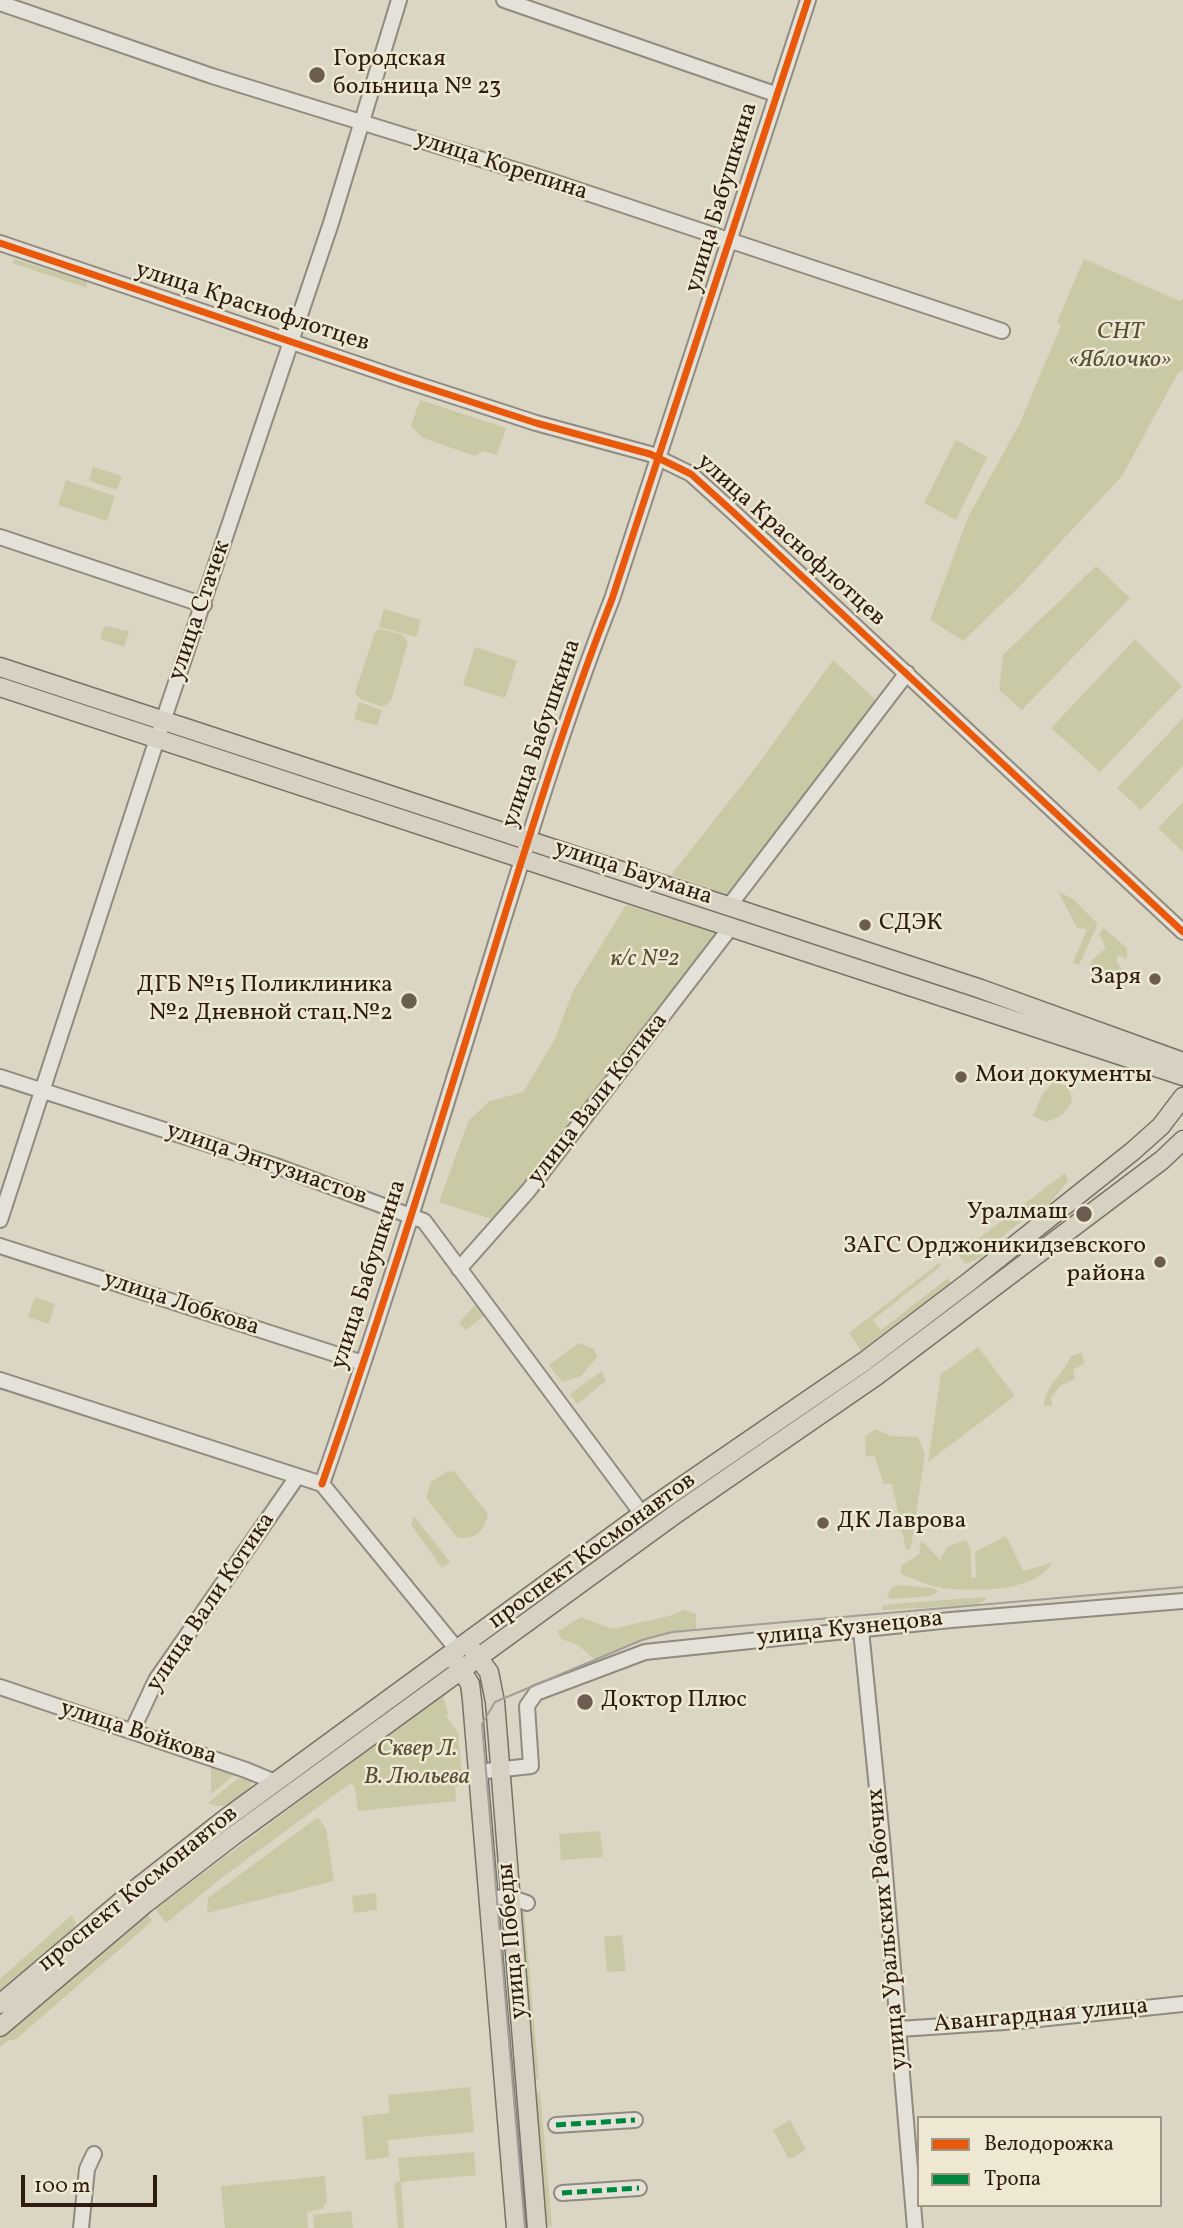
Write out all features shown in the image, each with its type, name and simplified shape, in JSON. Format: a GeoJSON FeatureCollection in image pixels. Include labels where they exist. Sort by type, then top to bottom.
{"type":"FeatureCollection","features":[{"type":"Feature","properties":{"kind":"main road","name":"улица Баумана"},"geometry":{"type":"LineString","coordinates":[[0,667],[1063,1017],[1183,1062]]}},
{"type":"Feature","properties":{"kind":"main road","name":"улица Баумана"},"geometry":{"type":"LineString","coordinates":[[0,687],[1183,1076]]}},
{"type":"Feature","properties":{"kind":"main road","name":"проспект Космонавтов"},"geometry":{"type":"LineString","coordinates":[[0,2004],[137,1888],[456,1647],[642,1514],[865,1361],[970,1281],[1133,1151],[1161,1126],[1183,1097]]}},
{"type":"Feature","properties":{"kind":"main road","name":"проспект Космонавтов"},"geometry":{"type":"LineString","coordinates":[[0,2027],[137,1911],[233,1836],[677,1513],[876,1376],[1162,1160],[1183,1140]]}},
{"type":"Feature","properties":{"kind":"main road","name":"улица Победы"},"geometry":{"type":"LineString","coordinates":[[456,1647],[479,1658],[489,1672],[493,1690],[499,1769],[519,1900],[537,2228]]}},
{"type":"Feature","properties":{"kind":"main road","name":"улица Победы"},"geometry":{"type":"LineString","coordinates":[[456,1647],[462,1670],[470,1684],[516,2228]]}},
{"type":"Feature","properties":{"kind":"street","name":"улица Стачек"},"geometry":{"type":"LineString","coordinates":[[0,1220],[157,739],[292,340],[399,0]]}},
{"type":"Feature","properties":{"kind":"street"},"geometry":{"type":"LineString","coordinates":[[504,0],[775,94]]}},
{"type":"Feature","properties":{"kind":"street","name":"улица Бабушкина"},"geometry":{"type":"LineString","coordinates":[[322,1484],[363,1363],[527,839],[586,666],[612,599],[731,243],[775,94],[808,0]]}},
{"type":"Feature","properties":{"kind":"street","name":"улица Корепина"},"geometry":{"type":"LineString","coordinates":[[0,3],[212,76],[361,121],[1002,331]]}},
{"type":"Feature","properties":{"kind":"street","name":"улица Краснофлотцев"},"geometry":{"type":"LineString","coordinates":[[0,243],[536,423],[658,457],[691,474],[1183,932]]}},
{"type":"Feature","properties":{"kind":"street"},"geometry":{"type":"LineString","coordinates":[[0,537],[204,605]]}},
{"type":"Feature","properties":{"kind":"street"},"geometry":{"type":"LineString","coordinates":[[729,906],[907,673]]}},
{"type":"Feature","properties":{"kind":"street","name":"улица Вали Котика"},"geometry":{"type":"LineString","coordinates":[[459,1269],[528,1191],[732,926]]}},
{"type":"Feature","properties":{"kind":"street","name":"улица Энтузиастов"},"geometry":{"type":"LineString","coordinates":[[0,1077],[276,1166],[424,1222],[642,1514]]}},
{"type":"Feature","properties":{"kind":"street","name":"улица Лобкова"},"geometry":{"type":"LineString","coordinates":[[0,1245],[363,1363]]}},
{"type":"Feature","properties":{"kind":"street"},"geometry":{"type":"LineString","coordinates":[[0,1380],[322,1484],[456,1647]]}},
{"type":"Feature","properties":{"kind":"street","name":"улица Вали Котика"},"geometry":{"type":"LineString","coordinates":[[132,1731],[156,1680],[297,1477]]}},
{"type":"Feature","properties":{"kind":"street","name":"улица Кузнецова"},"geometry":{"type":"LineString","coordinates":[[499,1769],[531,1766],[528,1701],[536,1693],[645,1652],[1183,1601]]}},
{"type":"Feature","properties":{"kind":"street","name":"улица Уральских Рабочих"},"geometry":{"type":"LineString","coordinates":[[854,1631],[899,2029],[915,2228]]}},
{"type":"Feature","properties":{"kind":"street","name":"улица Войкова"},"geometry":{"type":"LineString","coordinates":[[0,1687],[275,1782]]}},
{"type":"Feature","properties":{"kind":"street"},"geometry":{"type":"LineString","coordinates":[[478,1772],[499,1769]]}},
{"type":"Feature","properties":{"kind":"street"},"geometry":{"type":"LineString","coordinates":[[489,1898],[519,1900]]}},
{"type":"Feature","properties":{"kind":"street","name":"Авангардная улица"},"geometry":{"type":"LineString","coordinates":[[899,2029],[1020,2021],[1183,2004]]}},
{"type":"Feature","properties":{"kind":"street"},"geometry":{"type":"LineString","coordinates":[[556,2125],[635,2120]]}},
{"type":"Feature","properties":{"kind":"street"},"geometry":{"type":"LineString","coordinates":[[81,2228],[86,2169],[94,2154]]}},
{"type":"Feature","properties":{"kind":"street"},"geometry":{"type":"LineString","coordinates":[[562,2193],[639,2188]]}},
{"type":"Feature","properties":{"kind":"green space"},"geometry":{"type":"Polygon","coordinates":[[[14,259],[87,282],[87,288],[12,263],[14,259]]]}},
{"type":"Feature","properties":{"kind":"green space","name":"СНТ «Яблочко»"},"geometry":{"type":"Polygon","coordinates":[[[1084,259],[1180,301],[1183,298],[1183,370],[1178,373],[1122,476],[1018,588],[963,641],[930,620],[968,517],[1020,423],[1061,325],[1057,322],[1084,259]]]}},
{"type":"Feature","properties":{"kind":"green space"},"geometry":{"type":"Polygon","coordinates":[[[420,400],[506,428],[497,455],[483,451],[475,456],[423,438],[411,426],[420,400]]]}},
{"type":"Feature","properties":{"kind":"green space"},"geometry":{"type":"Polygon","coordinates":[[[956,440],[987,457],[956,520],[924,503],[956,440]]]}},
{"type":"Feature","properties":{"kind":"green space"},"geometry":{"type":"Polygon","coordinates":[[[93,467],[122,476],[117,490],[89,481],[93,467]]]}},
{"type":"Feature","properties":{"kind":"green space"},"geometry":{"type":"Polygon","coordinates":[[[66,480],[115,496],[107,521],[58,505],[66,480]]]}},
{"type":"Feature","properties":{"kind":"green space"},"geometry":{"type":"Polygon","coordinates":[[[1096,566],[1130,598],[1022,710],[999,690],[1003,655],[1096,566]]]}},
{"type":"Feature","properties":{"kind":"green space"},"geometry":{"type":"Polygon","coordinates":[[[384,609],[421,620],[416,637],[379,627],[384,609]]]}},
{"type":"Feature","properties":{"kind":"green space"},"geometry":{"type":"Polygon","coordinates":[[[104,626],[129,631],[124,647],[100,639],[104,626]]]}},
{"type":"Feature","properties":{"kind":"green space"},"geometry":{"type":"Polygon","coordinates":[[[380,629],[403,635],[408,642],[391,701],[383,707],[360,699],[355,693],[375,632],[380,629]]]}},
{"type":"Feature","properties":{"kind":"green space"},"geometry":{"type":"Polygon","coordinates":[[[1135,639],[1182,686],[1100,772],[1051,728],[1135,639]]]}},
{"type":"Feature","properties":{"kind":"green space"},"geometry":{"type":"Polygon","coordinates":[[[475,647],[517,661],[505,698],[463,685],[475,647]]]}},
{"type":"Feature","properties":{"kind":"green space"},"geometry":{"type":"Polygon","coordinates":[[[833,660],[879,703],[729,895],[671,875],[756,767],[833,660]]]}},
{"type":"Feature","properties":{"kind":"green space"},"geometry":{"type":"Polygon","coordinates":[[[359,702],[382,710],[377,726],[354,719],[359,702]]]}},
{"type":"Feature","properties":{"kind":"green space"},"geometry":{"type":"Polygon","coordinates":[[[1183,718],[1183,766],[1141,810],[1117,788],[1183,718]]]}},
{"type":"Feature","properties":{"kind":"green space"},"geometry":{"type":"Polygon","coordinates":[[[1183,802],[1183,852],[1158,828],[1183,802]]]}},
{"type":"Feature","properties":{"kind":"green space"},"geometry":{"type":"Polygon","coordinates":[[[1058,891],[1074,900],[1098,924],[1079,965],[1073,962],[1087,929],[1077,928],[1058,891]]]}},
{"type":"Feature","properties":{"kind":"green space","name":"к/с №2"},"geometry":{"type":"Polygon","coordinates":[[[626,905],[719,934],[498,1221],[439,1202],[469,1120],[490,1101],[523,1092],[554,1041],[573,991],[626,905]]]}},
{"type":"Feature","properties":{"kind":"green space"},"geometry":{"type":"Polygon","coordinates":[[[1104,928],[1127,948],[1127,959],[1117,955],[1117,963],[1124,972],[1116,978],[1089,969],[1092,960],[1106,948],[1099,934],[1104,928]]]}},
{"type":"Feature","properties":{"kind":"green space"},"geometry":{"type":"Polygon","coordinates":[[[1054,1081],[1069,1087],[1072,1102],[1062,1115],[1046,1122],[1033,1116],[1042,1095],[1054,1081]]]}},
{"type":"Feature","properties":{"kind":"green space"},"geometry":{"type":"Polygon","coordinates":[[[1065,1173],[1068,1181],[1041,1214],[1036,1210],[981,1253],[983,1257],[965,1264],[958,1254],[1065,1173]]]}},
{"type":"Feature","properties":{"kind":"green space"},"geometry":{"type":"Polygon","coordinates":[[[939,1263],[941,1266],[873,1320],[881,1330],[948,1278],[951,1283],[862,1352],[849,1333],[939,1263]]]}},
{"type":"Feature","properties":{"kind":"green space"},"geometry":{"type":"Polygon","coordinates":[[[35,1297],[55,1304],[49,1324],[28,1317],[35,1297]]]}},
{"type":"Feature","properties":{"kind":"green space"},"geometry":{"type":"Polygon","coordinates":[[[477,1302],[484,1316],[466,1330],[459,1323],[477,1302]]]}},
{"type":"Feature","properties":{"kind":"green space"},"geometry":{"type":"Polygon","coordinates":[[[579,1343],[594,1349],[597,1357],[581,1376],[562,1382],[549,1365],[579,1343]]]}},
{"type":"Feature","properties":{"kind":"green space"},"geometry":{"type":"Polygon","coordinates":[[[978,1347],[1015,1396],[928,1462],[941,1374],[978,1347]]]}},
{"type":"Feature","properties":{"kind":"green space"},"geometry":{"type":"Polygon","coordinates":[[[1081,1353],[1085,1363],[1073,1370],[1075,1379],[1060,1386],[1051,1398],[1052,1406],[1044,1406],[1051,1385],[1071,1356],[1081,1353]]]}},
{"type":"Feature","properties":{"kind":"green space"},"geometry":{"type":"Polygon","coordinates":[[[602,1371],[606,1381],[577,1404],[570,1394],[602,1371]]]}},
{"type":"Feature","properties":{"kind":"green space"},"geometry":{"type":"Polygon","coordinates":[[[875,1429],[891,1436],[918,1437],[925,1454],[911,1548],[906,1550],[892,1484],[884,1484],[874,1455],[866,1457],[865,1437],[875,1429]]]}},
{"type":"Feature","properties":{"kind":"green space"},"geometry":{"type":"Polygon","coordinates":[[[448,1471],[455,1472],[488,1514],[481,1530],[473,1536],[457,1537],[426,1498],[431,1482],[448,1471]]]}},
{"type":"Feature","properties":{"kind":"green space"},"geometry":{"type":"Polygon","coordinates":[[[414,1516],[450,1562],[442,1568],[411,1525],[414,1516]]]}},
{"type":"Feature","properties":{"kind":"green space"},"geometry":{"type":"Polygon","coordinates":[[[1006,1536],[1023,1571],[1052,1563],[1044,1573],[1033,1580],[1003,1588],[942,1588],[901,1574],[901,1566],[919,1554],[921,1540],[940,1560],[947,1547],[966,1540],[971,1550],[971,1578],[976,1577],[975,1552],[1006,1536]]]}},
{"type":"Feature","properties":{"kind":"green space"},"geometry":{"type":"Polygon","coordinates":[[[898,1585],[939,1591],[931,1596],[892,1599],[887,1596],[891,1588],[898,1585]]]}},
{"type":"Feature","properties":{"kind":"green space"},"geometry":{"type":"Polygon","coordinates":[[[985,1597],[987,1599],[976,1605],[882,1610],[882,1606],[893,1604],[985,1597]]]}},
{"type":"Feature","properties":{"kind":"green space"},"geometry":{"type":"Polygon","coordinates":[[[684,1610],[696,1614],[696,1630],[652,1637],[594,1659],[578,1645],[561,1639],[558,1631],[581,1617],[612,1629],[684,1610]]]}},
{"type":"Feature","properties":{"kind":"green space","name":"Сквер Л. В. Люльева"},"geometry":{"type":"Polygon","coordinates":[[[443,1695],[448,1714],[446,1716],[458,1733],[463,1785],[455,1786],[456,1801],[358,1811],[355,1788],[351,1783],[224,1876],[166,1923],[155,1909],[443,1695]]]}},
{"type":"Feature","properties":{"kind":"green space"},"geometry":{"type":"Polygon","coordinates":[[[211,1767],[234,1775],[211,1794],[211,1767]]]}},
{"type":"Feature","properties":{"kind":"green space"},"geometry":{"type":"Polygon","coordinates":[[[242,1775],[252,1782],[245,1794],[227,1805],[208,1803],[242,1775]]]}},
{"type":"Feature","properties":{"kind":"green space"},"geometry":{"type":"Polygon","coordinates":[[[318,1817],[326,1829],[334,1881],[207,1913],[208,1898],[318,1817]]]}},
{"type":"Feature","properties":{"kind":"green space"},"geometry":{"type":"Polygon","coordinates":[[[600,1831],[603,1857],[561,1860],[559,1834],[600,1831]]]}},
{"type":"Feature","properties":{"kind":"green space"},"geometry":{"type":"Polygon","coordinates":[[[376,1893],[377,1910],[354,1913],[352,1896],[376,1893]]]}},
{"type":"Feature","properties":{"kind":"green space"},"geometry":{"type":"Polygon","coordinates":[[[522,1909],[539,2079],[530,2079],[516,1915],[522,1909]]]}},
{"type":"Feature","properties":{"kind":"green space"},"geometry":{"type":"Polygon","coordinates":[[[72,1915],[76,1923],[73,1928],[0,1990],[0,1979],[72,1915]]]}},
{"type":"Feature","properties":{"kind":"green space"},"geometry":{"type":"Polygon","coordinates":[[[148,1915],[152,1920],[150,1923],[15,2040],[9,2040],[0,2047],[0,2039],[148,1915]]]}},
{"type":"Feature","properties":{"kind":"green space"},"geometry":{"type":"Polygon","coordinates":[[[622,1935],[626,1971],[607,1972],[604,1937],[622,1935]]]}},
{"type":"Feature","properties":{"kind":"green space"},"geometry":{"type":"Polygon","coordinates":[[[470,2087],[474,2132],[388,2140],[389,2157],[366,2160],[362,2116],[390,2113],[388,2095],[470,2087]]]}},
{"type":"Feature","properties":{"kind":"green space"},"geometry":{"type":"Polygon","coordinates":[[[540,2091],[552,2226],[544,2227],[531,2096],[540,2091]]]}},
{"type":"Feature","properties":{"kind":"green space"},"geometry":{"type":"Polygon","coordinates":[[[790,2120],[806,2150],[789,2159],[773,2130],[790,2120]]]}},
{"type":"Feature","properties":{"kind":"green space"},"geometry":{"type":"Polygon","coordinates":[[[474,2152],[476,2175],[401,2182],[404,2228],[398,2228],[394,2183],[400,2181],[398,2158],[474,2152]]]}},
{"type":"Feature","properties":{"kind":"green space"},"geometry":{"type":"Polygon","coordinates":[[[325,2176],[327,2202],[322,2209],[307,2212],[308,2228],[225,2228],[221,2186],[325,2176]]]}},
{"type":"Feature","properties":{"kind":"green space"},"geometry":{"type":"Polygon","coordinates":[[[351,2211],[353,2228],[314,2228],[313,2215],[351,2211]]]}},
{"type":"Feature","properties":{"kind":"tram line"},"geometry":{"type":"LineString","coordinates":[[525,2228],[482,1724],[495,1702],[642,1640],[672,1632],[1183,1587]]}},
{"type":"Feature","properties":{"kind":"marked path"},"geometry":{"type":"LineString","coordinates":[[556,2125],[635,2120]]}},
{"type":"Feature","properties":{"kind":"marked path"},"geometry":{"type":"LineString","coordinates":[[562,2193],[639,2188]]}},
{"type":"Feature","properties":{"kind":"cycle path"},"geometry":{"type":"LineString","coordinates":[[322,1484],[436,1138],[553,763],[612,599],[808,0]]}},
{"type":"Feature","properties":{"kind":"cycle path"},"geometry":{"type":"LineString","coordinates":[[0,243],[536,423],[650,454],[691,474],[1183,932]]}},
{"type":"Feature","properties":{"kind":"place","name":"Городская больница № 23"},"geometry":{"type":"Point","coordinates":[317,75]}},
{"type":"Feature","properties":{"kind":"place","name":"СДЭК"},"geometry":{"type":"Point","coordinates":[865,925]}},
{"type":"Feature","properties":{"kind":"place","name":"Заря"},"geometry":{"type":"Point","coordinates":[1155,979]}},
{"type":"Feature","properties":{"kind":"place","name":"ДГБ №15 Поликлиника №2 Дневной стац.№2"},"geometry":{"type":"Point","coordinates":[409,1001]}},
{"type":"Feature","properties":{"kind":"place","name":"Мои документы"},"geometry":{"type":"Point","coordinates":[961,1077]}},
{"type":"Feature","properties":{"kind":"place","name":"Уралмаш"},"geometry":{"type":"Point","coordinates":[1084,1214]}},
{"type":"Feature","properties":{"kind":"place","name":"ЗАГС Орджоникидзевского района"},"geometry":{"type":"Point","coordinates":[1160,1262]}},
{"type":"Feature","properties":{"kind":"place","name":"ДК Лаврова"},"geometry":{"type":"Point","coordinates":[823,1523]}},
{"type":"Feature","properties":{"kind":"place","name":"Доктор Плюс"},"geometry":{"type":"Point","coordinates":[585,1702]}}]}
